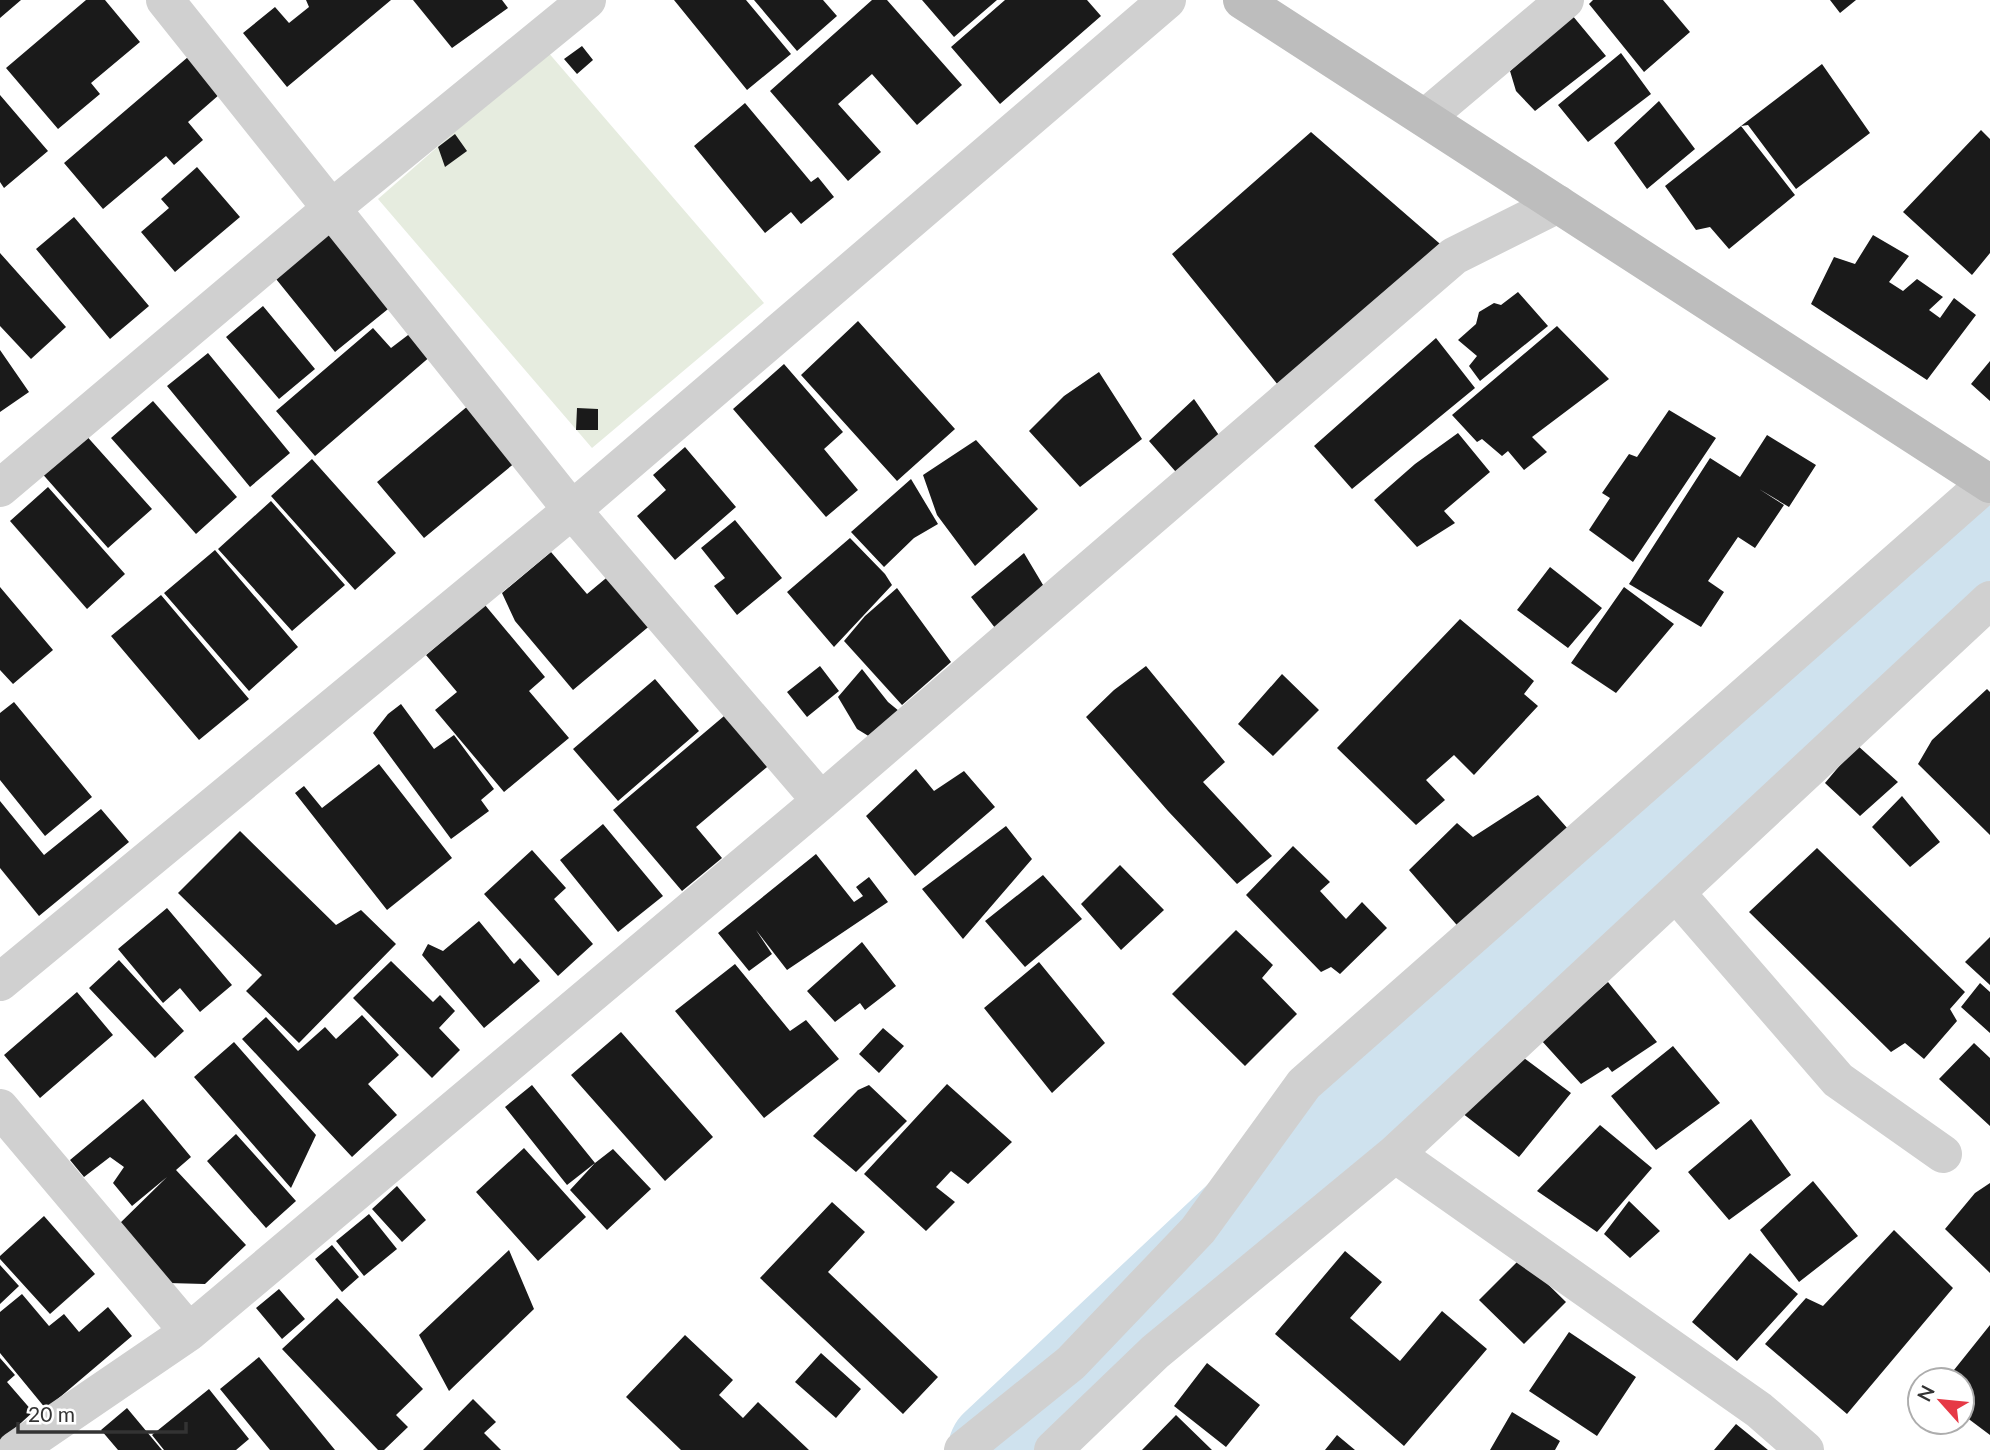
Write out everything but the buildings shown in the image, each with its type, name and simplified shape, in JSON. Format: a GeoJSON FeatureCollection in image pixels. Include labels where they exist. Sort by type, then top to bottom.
{"type":"FeatureCollection","features":[{"type":"Feature","properties":{"kind":"street"},"geometry":{"type":"LineString","coordinates":[[165,0],[572,510],[821,801]]}},
{"type":"Feature","properties":{"kind":"street"},"geometry":{"type":"LineString","coordinates":[[0,488],[332,208],[587,0]]}},
{"type":"Feature","properties":{"kind":"street"},"geometry":{"type":"LineString","coordinates":[[0,982],[572,510],[1167,0]]}},
{"type":"Feature","properties":{"kind":"street"},"geometry":{"type":"LineString","coordinates":[[963,1450],[1071,1363],[1198,1230],[1304,1084],[1989,482],[1242,0]]}},
{"type":"Feature","properties":{"kind":"street"},"geometry":{"type":"LineString","coordinates":[[1425,118],[1565,0]]}},
{"type":"Feature","properties":{"kind":"street"},"geometry":{"type":"LineString","coordinates":[[16,1450],[189,1332],[821,801],[1454,256],[1558,204]]}},
{"type":"Feature","properties":{"kind":"street"},"geometry":{"type":"LineString","coordinates":[[1053,1450],[1155,1352],[1395,1154],[1990,600]]}},
{"type":"Feature","properties":{"kind":"street"},"geometry":{"type":"LineString","coordinates":[[1676,893],[1838,1080],[1943,1154]]}},
{"type":"Feature","properties":{"kind":"street"},"geometry":{"type":"LineString","coordinates":[[0,1108],[189,1332]]}},
{"type":"Feature","properties":{"kind":"street"},"geometry":{"type":"LineString","coordinates":[[1395,1154],[1759,1410],[1805,1450]]}},
{"type":"Feature","properties":{"kind":"shaded area"},"geometry":{"type":"Polygon","coordinates":[[[547,51],[764,303],[592,448],[378,199],[547,51]]]}},
{"type":"Feature","properties":{"kind":"waterway"},"geometry":{"type":"LineString","coordinates":[[999,1450],[1383,1090],[1766,764],[1990,552]]}}]}
